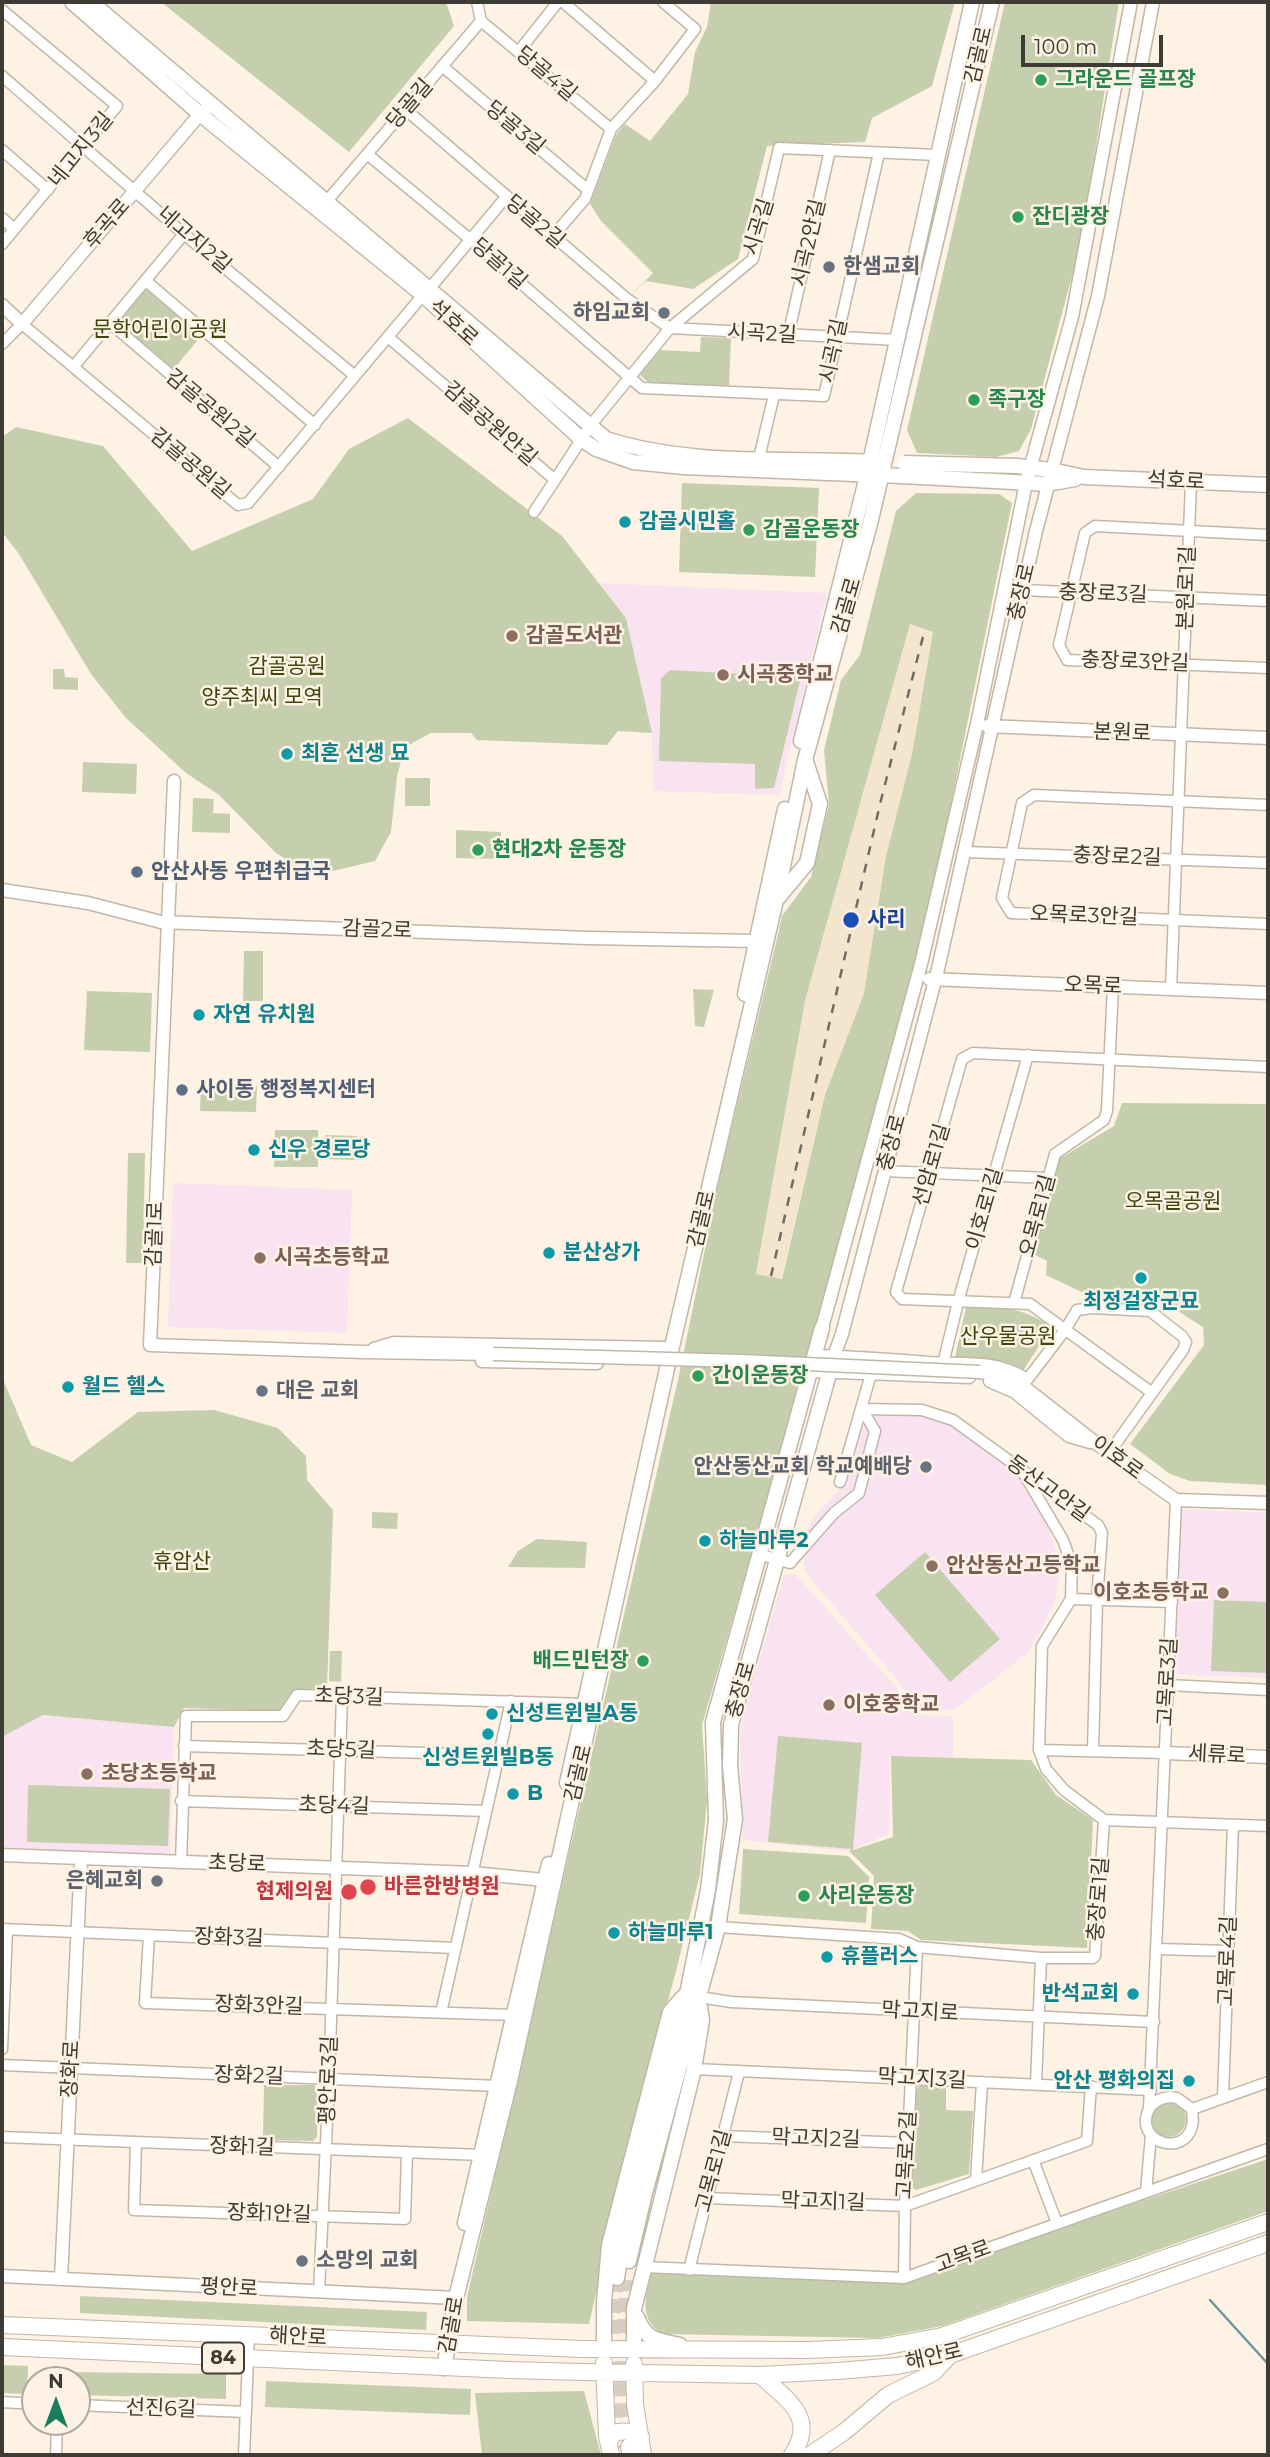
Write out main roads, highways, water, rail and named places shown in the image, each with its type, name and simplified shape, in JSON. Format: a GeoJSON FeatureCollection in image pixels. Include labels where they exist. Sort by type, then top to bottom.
{"type":"FeatureCollection","features":[{"type":"Feature","properties":{"kind":"main road","name":"석호로"},"geometry":{"type":"LineString","coordinates":[[72,2],[326,202],[426,291],[581,439],[596,449],[633,462],[684,467],[903,470],[1024,467],[1049,477]]}},
{"type":"Feature","properties":{"kind":"main road","name":"석호로"},"geometry":{"type":"LineString","coordinates":[[91,2],[206,109],[606,439],[639,449],[687,456],[759,458],[876,469]]}},
{"type":"Feature","properties":{"kind":"main road","name":"감골로"},"geometry":{"type":"LineString","coordinates":[[452,2297],[510,2081],[585,1704],[776,900],[805,760],[870,524],[897,340],[972,2]]}},
{"type":"Feature","properties":{"kind":"main road","name":"감골로"},"geometry":{"type":"LineString","coordinates":[[669,1348],[810,701],[876,469],[992,2]]}},
{"type":"Feature","properties":{"kind":"main road","name":"석호로"},"geometry":{"type":"LineString","coordinates":[[903,470],[1019,483],[1049,477],[1084,477],[1268,485]]}},
{"type":"Feature","properties":{"kind":"main road"},"geometry":{"type":"LineString","coordinates":[[776,900],[807,863],[820,804],[805,760]]}},
{"type":"Feature","properties":{"kind":"main road","name":"충장로"},"geometry":{"type":"LineString","coordinates":[[693,1996],[716,1820],[713,1722],[822,1328]]}},
{"type":"Feature","properties":{"kind":"main road","name":"충장로"},"geometry":{"type":"LineString","coordinates":[[622,2279],[624,2232],[635,2183],[693,1996],[718,1927],[735,1819],[730,1766],[731,1726],[834,1356]]}},
{"type":"Feature","properties":{"kind":"main road","name":"감골로"},"geometry":{"type":"LineString","coordinates":[[444,2368],[444,2344],[452,2297],[497,2086],[550,1880],[665,1364]]}},
{"type":"Feature","properties":{"kind":"main road"},"geometry":{"type":"LineString","coordinates":[[693,1996],[702,2020],[694,2069],[634,2309],[635,2404],[623,2449],[604,2372],[605,2270],[616,2217],[670,2012],[693,1996]]}},
{"type":"Feature","properties":{"kind":"main road","name":"해안로"},"geometry":{"type":"LineString","coordinates":[[2,2325],[634,2351],[883,2347],[942,2336],[1268,2221]]}},
{"type":"Feature","properties":{"kind":"main road","name":"해안로"},"geometry":{"type":"LineString","coordinates":[[2,2347],[582,2372],[760,2375],[897,2366],[950,2355],[1268,2242]]}},
{"type":"Feature","properties":{"kind":"main road"},"geometry":{"type":"LineString","coordinates":[[634,2309],[642,2330],[651,2338],[695,2349]]}},
{"type":"Feature","properties":{"kind":"main road"},"geometry":{"type":"LineString","coordinates":[[810,2455],[844,2432],[888,2395],[933,2373],[950,2355]]}},
{"type":"Feature","properties":{"kind":"main road"},"geometry":{"type":"LineString","coordinates":[[760,2375],[796,2408],[800,2416],[800,2442],[792,2455]]}},
{"type":"Feature","properties":{"kind":"main road"},"geometry":{"type":"LineString","coordinates":[[623,2449],[644,2455]]}},
{"type":"Feature","properties":{"kind":"waterway"},"geometry":{"type":"LineString","coordinates":[[1210,2300],[1268,2364]]}},
{"type":"Feature","properties":{"kind":"tunnel"},"geometry":{"type":"LineString","coordinates":[[617,2278],[613,2322],[613,2395],[619,2448]]}},
{"type":"Feature","properties":{"kind":"tunnel"},"geometry":{"type":"LineString","coordinates":[[625,2417],[622,2366],[627,2280]]}},
{"type":"Feature","properties":{"kind":"railway"},"geometry":{"type":"LineString","coordinates":[[771,1276],[881,800],[925,629]]}},
{"type":"Feature","properties":{"kind":"place","name":"그라운드 골프장"},"geometry":{"type":"Point","coordinates":[1041,80]}},
{"type":"Feature","properties":{"kind":"place","name":"잔디광장"},"geometry":{"type":"Point","coordinates":[1018,217]}},
{"type":"Feature","properties":{"kind":"place","name":"한샘교회"},"geometry":{"type":"Point","coordinates":[829,267]}},
{"type":"Feature","properties":{"kind":"place","name":"하임교회"},"geometry":{"type":"Point","coordinates":[664,313]}},
{"type":"Feature","properties":{"kind":"place","name":"족구장"},"geometry":{"type":"Point","coordinates":[974,400]}},
{"type":"Feature","properties":{"kind":"place","name":"감골시민홀"},"geometry":{"type":"Point","coordinates":[625,522]}},
{"type":"Feature","properties":{"kind":"place","name":"감골운동장"},"geometry":{"type":"Point","coordinates":[749,530]}},
{"type":"Feature","properties":{"kind":"place","name":"감골도서관"},"geometry":{"type":"Point","coordinates":[512,636]}},
{"type":"Feature","properties":{"kind":"place","name":"시곡중학교"},"geometry":{"type":"Point","coordinates":[723,675]}},
{"type":"Feature","properties":{"kind":"place","name":"최혼 선생 묘"},"geometry":{"type":"Point","coordinates":[287,754]}},
{"type":"Feature","properties":{"kind":"place","name":"현대2차 운동장"},"geometry":{"type":"Point","coordinates":[478,850]}},
{"type":"Feature","properties":{"kind":"place","name":"안산사동 우편취급국"},"geometry":{"type":"Point","coordinates":[137,872]}},
{"type":"Feature","properties":{"kind":"place","name":"사리"},"geometry":{"type":"Point","coordinates":[851,920]}},
{"type":"Feature","properties":{"kind":"place","name":"자연 유치원"},"geometry":{"type":"Point","coordinates":[199,1015]}},
{"type":"Feature","properties":{"kind":"place","name":"사이동 행정복지센터"},"geometry":{"type":"Point","coordinates":[182,1090]}},
{"type":"Feature","properties":{"kind":"place","name":"신우 경로당"},"geometry":{"type":"Point","coordinates":[254,1150]}},
{"type":"Feature","properties":{"kind":"place","name":"분산상가"},"geometry":{"type":"Point","coordinates":[549,1253]}},
{"type":"Feature","properties":{"kind":"place","name":"시곡초등학교"},"geometry":{"type":"Point","coordinates":[260,1258]}},
{"type":"Feature","properties":{"kind":"place","name":"최정걸장군묘"},"geometry":{"type":"Point","coordinates":[1141,1278]}},
{"type":"Feature","properties":{"kind":"place","name":"간이운동장"},"geometry":{"type":"Point","coordinates":[698,1376]}},
{"type":"Feature","properties":{"kind":"place","name":"월드 헬스"},"geometry":{"type":"Point","coordinates":[68,1387]}},
{"type":"Feature","properties":{"kind":"place","name":"대은 교회"},"geometry":{"type":"Point","coordinates":[262,1391]}},
{"type":"Feature","properties":{"kind":"place","name":"안산동산교회 학교예배당"},"geometry":{"type":"Point","coordinates":[926,1467]}},
{"type":"Feature","properties":{"kind":"place","name":"하늘마루2"},"geometry":{"type":"Point","coordinates":[705,1541]}},
{"type":"Feature","properties":{"kind":"place","name":"안산동산고등학교"},"geometry":{"type":"Point","coordinates":[932,1566]}},
{"type":"Feature","properties":{"kind":"place","name":"이호초등학교"},"geometry":{"type":"Point","coordinates":[1223,1593]}},
{"type":"Feature","properties":{"kind":"place","name":"배드민턴장"},"geometry":{"type":"Point","coordinates":[643,1661]}},
{"type":"Feature","properties":{"kind":"place","name":"이호중학교"},"geometry":{"type":"Point","coordinates":[829,1705]}},
{"type":"Feature","properties":{"kind":"place","name":"신성트윈빌A동"},"geometry":{"type":"Point","coordinates":[492,1714]}},
{"type":"Feature","properties":{"kind":"place","name":"신성트윈빌B동"},"geometry":{"type":"Point","coordinates":[488,1734]}},
{"type":"Feature","properties":{"kind":"place","name":"초당초등학교"},"geometry":{"type":"Point","coordinates":[87,1774]}},
{"type":"Feature","properties":{"kind":"place","name":"B"},"geometry":{"type":"Point","coordinates":[513,1794]}},
{"type":"Feature","properties":{"kind":"place","name":"은혜교회"},"geometry":{"type":"Point","coordinates":[157,1881]}},
{"type":"Feature","properties":{"kind":"place","name":"바른한방병원"},"geometry":{"type":"Point","coordinates":[368,1887]}},
{"type":"Feature","properties":{"kind":"place","name":"현제의원"},"geometry":{"type":"Point","coordinates":[349,1892]}},
{"type":"Feature","properties":{"kind":"place","name":"사리운동장"},"geometry":{"type":"Point","coordinates":[804,1896]}},
{"type":"Feature","properties":{"kind":"place","name":"하늘마루1"},"geometry":{"type":"Point","coordinates":[614,1933]}},
{"type":"Feature","properties":{"kind":"place","name":"휴플러스"},"geometry":{"type":"Point","coordinates":[827,1957]}},
{"type":"Feature","properties":{"kind":"place","name":"반석교회"},"geometry":{"type":"Point","coordinates":[1133,1994]}},
{"type":"Feature","properties":{"kind":"place","name":"안산 평화의집"},"geometry":{"type":"Point","coordinates":[1189,2081]}},
{"type":"Feature","properties":{"kind":"place","name":"소망의 교회"},"geometry":{"type":"Point","coordinates":[302,2261]}},
{"type":"Feature","properties":{"kind":"park label","name":"문학어린이공원"},"geometry":{"type":"Point","coordinates":[160,330]}},
{"type":"Feature","properties":{"kind":"park label","name":"감골공원"},"geometry":{"type":"Point","coordinates":[287,667]}},
{"type":"Feature","properties":{"kind":"park label","name":"양주최씨 모역"},"geometry":{"type":"Point","coordinates":[262,698]}},
{"type":"Feature","properties":{"kind":"park label","name":"오목골공원"},"geometry":{"type":"Point","coordinates":[1173,1202]}},
{"type":"Feature","properties":{"kind":"park label","name":"산우물공원"},"geometry":{"type":"Point","coordinates":[1008,1337]}},
{"type":"Feature","properties":{"kind":"park label","name":"휴암산"},"geometry":{"type":"Point","coordinates":[182,1562]}}]}
